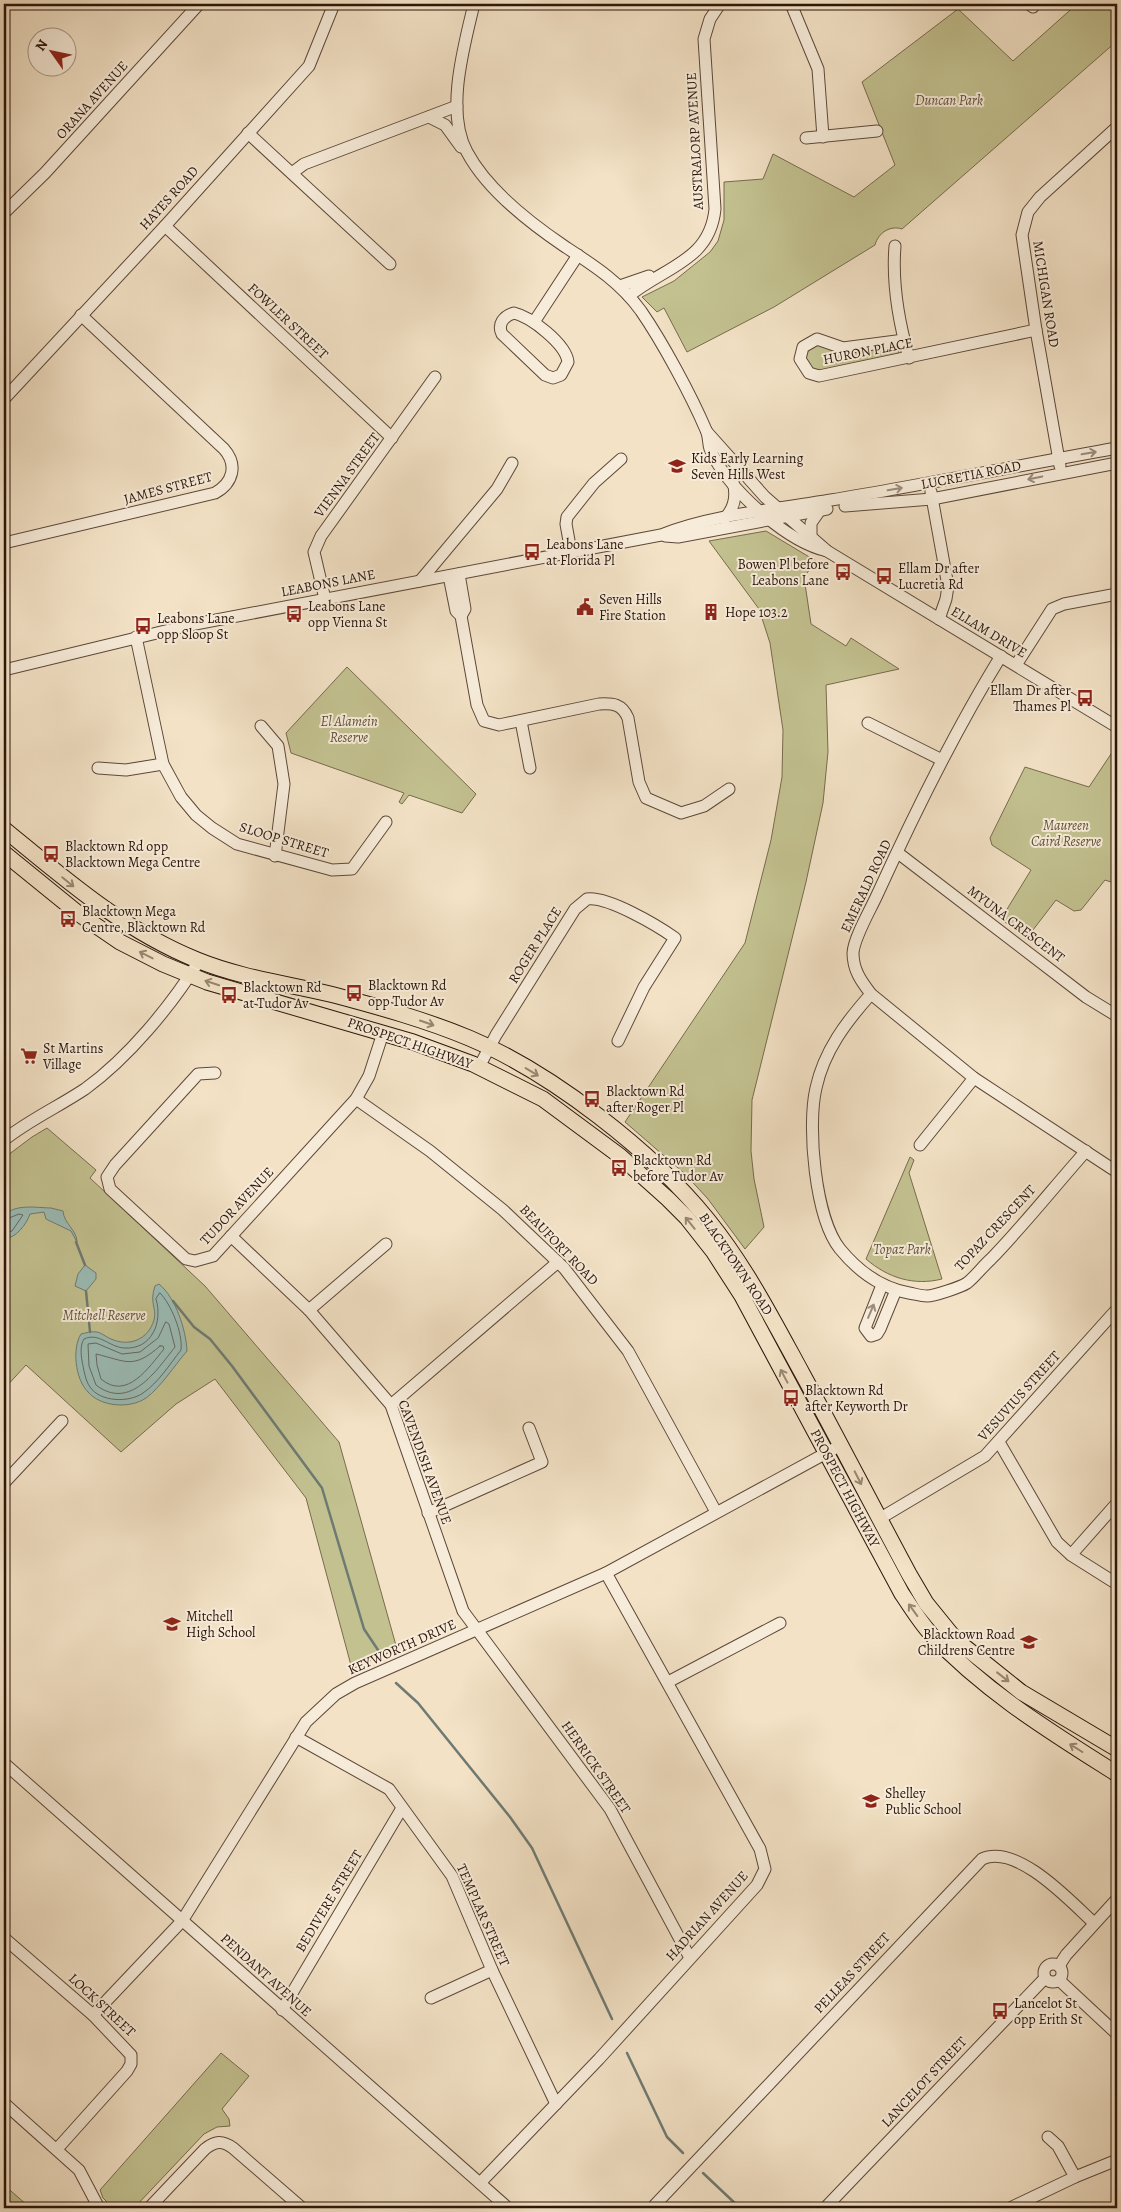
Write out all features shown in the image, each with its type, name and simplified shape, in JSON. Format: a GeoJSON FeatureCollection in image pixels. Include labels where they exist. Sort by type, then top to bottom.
{"type":"FeatureCollection","features":[{"type":"Feature","properties":{"kind":"main road","name":"BLACKTOWN ROAD"},"geometry":{"type":"LineString","coordinates":[[4,829],[103,909],[153,940],[199,961],[229,971],[367,1004],[448,1030],[490,1047],[541,1077],[584,1107],[644,1154],[691,1200],[710,1222],[760,1296],[926,1603],[950,1634],[1021,1692],[1117,1749]]}},
{"type":"Feature","properties":{"kind":"main road"},"geometry":{"type":"LineString","coordinates":[[4,853],[79,914],[105,932],[143,954],[190,975]]}},
{"type":"Feature","properties":{"kind":"main road","name":"PROSPECT HIGHWAY"},"geometry":{"type":"LineString","coordinates":[[190,975],[383,1033],[479,1067],[543,1100],[620,1156],[687,1218],[713,1251],[742,1296],[902,1594],[930,1633],[975,1677],[1026,1716],[1117,1774]]}},
{"type":"Feature","properties":{"kind":"street","name":"ORANA AVENUE"},"geometry":{"type":"LineString","coordinates":[[4,214],[45,173],[199,4]]}},
{"type":"Feature","properties":{"kind":"street","name":"HAYES ROAD"},"geometry":{"type":"LineString","coordinates":[[4,399],[165,226],[309,66],[334,4]]}},
{"type":"Feature","properties":{"kind":"street"},"geometry":{"type":"LineString","coordinates":[[466,152],[460,132],[456,106],[462,62],[474,4]]}},
{"type":"Feature","properties":{"kind":"street","name":"AUSTRALORP AVENUE"},"geometry":{"type":"LineString","coordinates":[[629,296],[676,266],[700,247],[709,234],[714,221],[715,208],[704,39],[710,19],[720,4]]}},
{"type":"Feature","properties":{"kind":"street"},"geometry":{"type":"LineString","coordinates":[[790,4],[818,69],[823,137]]}},
{"type":"Feature","properties":{"kind":"street"},"geometry":{"type":"LineString","coordinates":[[292,173],[304,164],[456,106]]}},
{"type":"Feature","properties":{"kind":"street"},"geometry":{"type":"LineString","coordinates":[[429,117],[445,125],[478,169],[506,200],[537,226],[620,286],[629,296],[642,313],[669,359],[707,432],[749,481],[827,550],[939,619]]}},
{"type":"Feature","properties":{"kind":"street","name":"MICHIGAN ROAD"},"geometry":{"type":"LineString","coordinates":[[1061,472],[1036,330],[1022,235],[1028,212],[1040,197],[1117,128]]}},
{"type":"Feature","properties":{"kind":"street"},"geometry":{"type":"LineString","coordinates":[[806,138],[877,131]]}},
{"type":"Feature","properties":{"kind":"street"},"geometry":{"type":"LineString","coordinates":[[248,134],[390,264]]}},
{"type":"Feature","properties":{"kind":"street","name":"FOWLER STREET"},"geometry":{"type":"LineString","coordinates":[[165,226],[392,438]]}},
{"type":"Feature","properties":{"kind":"street"},"geometry":{"type":"LineString","coordinates":[[895,246],[894,271],[904,340],[909,358]]}},
{"type":"Feature","properties":{"kind":"street"},"geometry":{"type":"LineString","coordinates":[[534,322],[578,255]]}},
{"type":"Feature","properties":{"kind":"street","name":"AUSTRALORP AVENUE"},"geometry":{"type":"LineString","coordinates":[[620,286],[676,266]]}},
{"type":"Feature","properties":{"kind":"street"},"geometry":{"type":"LineString","coordinates":[[512,314],[518,314],[534,322],[550,336],[568,359],[566,370],[558,377],[545,375],[500,330],[501,322],[512,314]]}},
{"type":"Feature","properties":{"kind":"street","name":"JAMES STREET"},"geometry":{"type":"LineString","coordinates":[[4,543],[215,493],[225,487],[231,477],[233,464],[224,449],[81,315]]}},
{"type":"Feature","properties":{"kind":"street","name":"HURON PLACE"},"geometry":{"type":"LineString","coordinates":[[904,340],[843,348],[817,338],[804,347],[800,359],[809,373],[819,376],[1036,330]]}},
{"type":"Feature","properties":{"kind":"street","name":"VIENNA STREET"},"geometry":{"type":"LineString","coordinates":[[324,599],[314,552],[321,536],[435,377]]}},
{"type":"Feature","properties":{"kind":"street"},"geometry":{"type":"LineString","coordinates":[[707,432],[710,448],[732,481],[760,511],[770,520],[814,548],[827,550]]}},
{"type":"Feature","properties":{"kind":"street","name":"LUCRETIA ROAD"},"geometry":{"type":"LineString","coordinates":[[770,520],[782,512],[1117,448]]}},
{"type":"Feature","properties":{"kind":"street"},"geometry":{"type":"LineString","coordinates":[[571,552],[566,524],[567,517],[594,483],[621,459]]}},
{"type":"Feature","properties":{"kind":"street"},"geometry":{"type":"LineString","coordinates":[[420,581],[497,488],[512,463]]}},
{"type":"Feature","properties":{"kind":"street","name":"LUCRETIA ROAD"},"geometry":{"type":"LineString","coordinates":[[782,512],[820,510],[865,502],[932,499],[1061,472],[1117,463]]}},
{"type":"Feature","properties":{"kind":"street"},"geometry":{"type":"LineString","coordinates":[[724,519],[730,512],[735,499],[732,481]]}},
{"type":"Feature","properties":{"kind":"street","name":"ELLAM DRIVE"},"geometry":{"type":"LineString","coordinates":[[929,483],[948,586],[939,619],[1117,727]]}},
{"type":"Feature","properties":{"kind":"street"},"geometry":{"type":"LineString","coordinates":[[811,536],[811,523],[820,510]]}},
{"type":"Feature","properties":{"kind":"street","name":"LEABONS LANE"},"geometry":{"type":"LineString","coordinates":[[4,670],[136,637],[661,535],[675,529],[760,511],[782,512]]}},
{"type":"Feature","properties":{"kind":"street","name":"LEABONS LANE"},"geometry":{"type":"LineString","coordinates":[[661,535],[678,537],[770,520]]}},
{"type":"Feature","properties":{"kind":"street"},"geometry":{"type":"LineString","coordinates":[[454,575],[456,611],[460,616],[477,705],[484,721],[499,725],[599,704],[615,703],[624,709],[628,718],[639,782],[646,798],[682,813],[704,806],[729,789]]}},
{"type":"Feature","properties":{"kind":"street"},"geometry":{"type":"LineString","coordinates":[[1016,665],[1052,609],[1064,604],[1117,594]]}},
{"type":"Feature","properties":{"kind":"street","name":"SLOOP STREET"},"geometry":{"type":"LineString","coordinates":[[136,637],[163,764],[182,797],[212,828],[237,844],[275,856],[332,870],[352,869],[386,822]]}},
{"type":"Feature","properties":{"kind":"street","name":"EMERALD ROAD"},"geometry":{"type":"LineString","coordinates":[[1001,656],[942,760],[853,952],[859,979],[871,994],[974,1078],[1117,1172]]}},
{"type":"Feature","properties":{"kind":"street"},"geometry":{"type":"LineString","coordinates":[[521,721],[530,768]]}},
{"type":"Feature","properties":{"kind":"street"},"geometry":{"type":"LineString","coordinates":[[868,723],[942,760]]}},
{"type":"Feature","properties":{"kind":"street"},"geometry":{"type":"LineString","coordinates":[[261,726],[278,746],[284,784],[275,856]]}},
{"type":"Feature","properties":{"kind":"street"},"geometry":{"type":"LineString","coordinates":[[98,768],[126,770],[163,764]]}},
{"type":"Feature","properties":{"kind":"street","name":"MYUNA CRESCENT"},"geometry":{"type":"LineString","coordinates":[[898,852],[1086,997],[1117,1016]]}},
{"type":"Feature","properties":{"kind":"street","name":"ROGER PLACE"},"geometry":{"type":"LineString","coordinates":[[479,1067],[575,908],[587,899],[602,900],[662,929],[675,938],[644,987],[618,1041]]}},
{"type":"Feature","properties":{"kind":"street"},"geometry":{"type":"LineString","coordinates":[[4,1140],[101,1076],[128,1050],[173,999],[199,961]]}},
{"type":"Feature","properties":{"kind":"street","name":"TOPAZ CRESCENT"},"geometry":{"type":"LineString","coordinates":[[871,994],[853,1014],[827,1053],[816,1088],[812,1111],[812,1132],[817,1183],[825,1218],[840,1248],[882,1285],[896,1290],[929,1296],[966,1283],[1001,1248],[1086,1151]]}},
{"type":"Feature","properties":{"kind":"street","name":"TUDOR AVENUE"},"geometry":{"type":"LineString","coordinates":[[215,1073],[198,1074],[115,1165],[107,1177],[110,1189],[186,1259],[195,1261],[212,1256],[356,1099],[368,1076],[383,1033]]}},
{"type":"Feature","properties":{"kind":"street"},"geometry":{"type":"LineString","coordinates":[[920,1145],[974,1078]]}},
{"type":"Feature","properties":{"kind":"street","name":"BEAUFORT ROAD"},"geometry":{"type":"LineString","coordinates":[[356,1099],[430,1151],[496,1204],[558,1262],[597,1309],[628,1351],[716,1512]]}},
{"type":"Feature","properties":{"kind":"street","name":"CAVENDISH AVENUE"},"geometry":{"type":"LineString","coordinates":[[231,1236],[309,1310],[391,1405],[463,1611],[477,1630]]}},
{"type":"Feature","properties":{"kind":"street"},"geometry":{"type":"LineString","coordinates":[[309,1310],[386,1244]]}},
{"type":"Feature","properties":{"kind":"street"},"geometry":{"type":"LineString","coordinates":[[391,1405],[558,1262]]}},
{"type":"Feature","properties":{"kind":"street"},"geometry":{"type":"LineString","coordinates":[[882,1285],[865,1328],[871,1336],[877,1334],[896,1290]]}},
{"type":"Feature","properties":{"kind":"street","name":"VESUVIUS STREET"},"geometry":{"type":"LineString","coordinates":[[879,1519],[970,1466],[999,1442],[1117,1308]]}},
{"type":"Feature","properties":{"kind":"street"},"geometry":{"type":"LineString","coordinates":[[4,1483],[62,1421]]}},
{"type":"Feature","properties":{"kind":"street"},"geometry":{"type":"LineString","coordinates":[[428,1513],[542,1462],[529,1428]]}},
{"type":"Feature","properties":{"kind":"street"},"geometry":{"type":"LineString","coordinates":[[999,1442],[1051,1534],[1071,1555],[1117,1584]]}},
{"type":"Feature","properties":{"kind":"street","name":"KEYWORTH DRIVE"},"geometry":{"type":"LineString","coordinates":[[93,2015],[182,1921],[296,1737],[319,1708],[336,1694],[355,1683],[606,1573],[841,1444]]}},
{"type":"Feature","properties":{"kind":"street"},"geometry":{"type":"LineString","coordinates":[[1071,1555],[1117,1502]]}},
{"type":"Feature","properties":{"kind":"street","name":"HADRIAN AVENUE"},"geometry":{"type":"LineString","coordinates":[[480,2183],[758,1886],[765,1869],[760,1849],[606,1573]]}},
{"type":"Feature","properties":{"kind":"street"},"geometry":{"type":"LineString","coordinates":[[668,1682],[780,1623]]}},
{"type":"Feature","properties":{"kind":"street","name":"HERRICK STREET"},"geometry":{"type":"LineString","coordinates":[[477,1630],[610,1809],[690,1958]]}},
{"type":"Feature","properties":{"kind":"street","name":"TEMPLAR STREET"},"geometry":{"type":"LineString","coordinates":[[296,1737],[389,1789],[452,1876],[492,1970],[556,2104]]}},
{"type":"Feature","properties":{"kind":"street","name":"PENDANT AVENUE"},"geometry":{"type":"LineString","coordinates":[[4,1763],[508,2208]]}},
{"type":"Feature","properties":{"kind":"street","name":"BEDIVERE STREET"},"geometry":{"type":"LineString","coordinates":[[282,2010],[402,1808]]}},
{"type":"Feature","properties":{"kind":"street","name":"PELLEAS STREET"},"geometry":{"type":"LineString","coordinates":[[652,2208],[982,1859],[988,1856],[1005,1856],[1017,1862],[1049,1881],[1094,1923]]}},
{"type":"Feature","properties":{"kind":"street"},"geometry":{"type":"LineString","coordinates":[[1058,1966],[1117,1899]]}},
{"type":"Feature","properties":{"kind":"street","name":"LOCK STREET"},"geometry":{"type":"LineString","coordinates":[[4,1938],[93,2015],[131,2055],[131,2064],[57,2149]]}},
{"type":"Feature","properties":{"kind":"street"},"geometry":{"type":"LineString","coordinates":[[1054,1964],[1058,1966],[1062,1974],[1059,1980],[1050,1982],[1045,1978],[1044,1971],[1047,1965],[1054,1964]]}},
{"type":"Feature","properties":{"kind":"street"},"geometry":{"type":"LineString","coordinates":[[431,1998],[492,1970]]}},
{"type":"Feature","properties":{"kind":"street","name":"LANCELOT STREET"},"geometry":{"type":"LineString","coordinates":[[825,2208],[1045,1978]]}},
{"type":"Feature","properties":{"kind":"street"},"geometry":{"type":"LineString","coordinates":[[1059,1980],[1117,2034]]}},
{"type":"Feature","properties":{"kind":"street"},"geometry":{"type":"LineString","coordinates":[[4,2103],[79,2170],[100,2208]]}},
{"type":"Feature","properties":{"kind":"street"},"geometry":{"type":"LineString","coordinates":[[1048,2137],[1058,2146],[1075,2177]]}},
{"type":"Feature","properties":{"kind":"street"},"geometry":{"type":"LineString","coordinates":[[149,2208],[205,2149],[212,2143],[221,2142],[233,2148],[302,2208]]}},
{"type":"Feature","properties":{"kind":"street"},"geometry":{"type":"LineString","coordinates":[[1010,2208],[1075,2177],[1117,2160]]}},
{"type":"Feature","properties":{"kind":"green space","name":"Duncan Park"},"geometry":{"type":"Polygon","coordinates":[[[1077,4],[1117,4],[1117,41],[902,229],[893,228],[885,231],[875,245],[774,307],[687,352],[664,308],[657,312],[642,297],[674,281],[710,252],[718,241],[724,220],[724,182],[763,179],[773,154],[854,197],[895,165],[862,82],[958,9],[1013,61],[1077,4]]]}},
{"type":"Feature","properties":{"kind":"green space"},"geometry":{"type":"Polygon","coordinates":[[[815,343],[848,353],[891,345],[898,346],[899,355],[821,372],[806,366],[806,354],[815,343]]]}},
{"type":"Feature","properties":{"kind":"green space"},"geometry":{"type":"Polygon","coordinates":[[[766,531],[816,561],[804,577],[811,624],[846,646],[851,638],[899,669],[826,685],[828,752],[823,803],[806,882],[752,1100],[751,1151],[754,1179],[764,1227],[745,1249],[708,1199],[685,1174],[625,1122],[745,943],[771,840],[782,777],[783,730],[770,643],[759,609],[709,541],[766,531]]]}},
{"type":"Feature","properties":{"kind":"green space","name":"El Alamein Reserve"},"geometry":{"type":"Polygon","coordinates":[[[347,667],[476,794],[462,813],[409,795],[402,804],[399,802],[404,793],[291,753],[286,733],[347,667]]]}},
{"type":"Feature","properties":{"kind":"green space","name":"Maureen Caird Reserve"},"geometry":{"type":"Polygon","coordinates":[[[1117,745],[1117,884],[1105,880],[1081,910],[1074,911],[1056,900],[1026,939],[1001,919],[1031,870],[992,845],[990,838],[1025,767],[1089,787],[1117,745]]]}},
{"type":"Feature","properties":{"kind":"green space","name":"Mitchell Reserve"},"geometry":{"type":"Polygon","coordinates":[[[47,1128],[96,1170],[90,1178],[205,1286],[339,1442],[397,1649],[352,1669],[306,1498],[215,1379],[176,1404],[121,1452],[26,1365],[4,1389],[4,1158],[47,1128]]]}},
{"type":"Feature","properties":{"kind":"green space","name":"Topaz Park"},"geometry":{"type":"Polygon","coordinates":[[[910,1157],[914,1160],[909,1173],[942,1279],[921,1282],[902,1279],[874,1266],[866,1259],[910,1157]]]}},
{"type":"Feature","properties":{"kind":"green space"},"geometry":{"type":"Polygon","coordinates":[[[221,2053],[249,2076],[222,2109],[229,2119],[230,2126],[217,2127],[204,2134],[134,2208],[113,2208],[103,2198],[100,2190],[221,2053]]]}},
{"type":"Feature","properties":{"kind":"green space"},"geometry":{"type":"Polygon","coordinates":[[[4,2185],[27,2205],[24,2208],[4,2208],[4,2185]]]}},
{"type":"Feature","properties":{"kind":"water"},"geometry":{"type":"Polygon","coordinates":[[[27,1207],[51,1208],[63,1211],[77,1242],[71,1231],[46,1219],[44,1212],[30,1214],[20,1230],[13,1236],[4,1239],[3,1221],[9,1212],[14,1209],[27,1207]]]}},
{"type":"Feature","properties":{"kind":"water"},"geometry":{"type":"Polygon","coordinates":[[[85,1265],[96,1273],[96,1279],[86,1291],[75,1286],[78,1274],[85,1265]]]}},
{"type":"Feature","properties":{"kind":"water"},"geometry":{"type":"Polygon","coordinates":[[[159,1284],[170,1297],[179,1315],[185,1334],[187,1351],[162,1382],[146,1398],[139,1402],[124,1405],[100,1401],[88,1392],[78,1372],[76,1347],[81,1334],[97,1332],[111,1339],[124,1342],[131,1342],[143,1337],[154,1320],[153,1292],[155,1286],[159,1284]]]}},
{"type":"Feature","properties":{"kind":"waterway"},"geometry":{"type":"LineString","coordinates":[[76,1242],[85,1265]]}},
{"type":"Feature","properties":{"kind":"waterway"},"geometry":{"type":"LineString","coordinates":[[86,1291],[90,1332]]}},
{"type":"Feature","properties":{"kind":"waterway"},"geometry":{"type":"LineString","coordinates":[[173,1301],[194,1327],[210,1339],[232,1366],[322,1488],[364,1629],[380,1653]]}},
{"type":"Feature","properties":{"kind":"waterway"},"geometry":{"type":"LineString","coordinates":[[396,1683],[418,1703],[510,1817],[532,1848],[612,2019]]}},
{"type":"Feature","properties":{"kind":"waterway"},"geometry":{"type":"LineString","coordinates":[[627,2053],[667,2137],[683,2153]]}},
{"type":"Feature","properties":{"kind":"waterway"},"geometry":{"type":"LineString","coordinates":[[703,2173],[740,2208]]}},
{"type":"Feature","properties":{"kind":"place","name":"Kids Early Learning Seven Hills West"},"geometry":{"type":"Point","coordinates":[677,466]}},
{"type":"Feature","properties":{"kind":"place","name":"Leabons Lane at Florida Pl"},"geometry":{"type":"Point","coordinates":[532,552]}},
{"type":"Feature","properties":{"kind":"place","name":"Bowen Pl before Leabons Lane"},"geometry":{"type":"Point","coordinates":[843,572]}},
{"type":"Feature","properties":{"kind":"place","name":"Ellam Dr after Lucretia Rd"},"geometry":{"type":"Point","coordinates":[884,576]}},
{"type":"Feature","properties":{"kind":"place","name":"Seven Hills Fire Station"},"geometry":{"type":"Point","coordinates":[585,607]}},
{"type":"Feature","properties":{"kind":"place","name":"Hope 103.2"},"geometry":{"type":"Point","coordinates":[711,612]}},
{"type":"Feature","properties":{"kind":"place","name":"Leabons Lane opp Vienna St"},"geometry":{"type":"Point","coordinates":[294,614]}},
{"type":"Feature","properties":{"kind":"place","name":"Leabons Lane opp Sloop St"},"geometry":{"type":"Point","coordinates":[143,626]}},
{"type":"Feature","properties":{"kind":"place","name":"Ellam Dr after Thames Pl"},"geometry":{"type":"Point","coordinates":[1085,698]}},
{"type":"Feature","properties":{"kind":"place","name":"Blacktown Rd opp Blacktown Mega Centre"},"geometry":{"type":"Point","coordinates":[51,854]}},
{"type":"Feature","properties":{"kind":"place","name":"Blacktown Mega Centre, Blacktown Rd"},"geometry":{"type":"Point","coordinates":[68,919]}},
{"type":"Feature","properties":{"kind":"place","name":"Blacktown Rd opp Tudor Av"},"geometry":{"type":"Point","coordinates":[354,993]}},
{"type":"Feature","properties":{"kind":"place","name":"Blacktown Rd at Tudor Av"},"geometry":{"type":"Point","coordinates":[229,995]}},
{"type":"Feature","properties":{"kind":"place","name":"St Martins Village"},"geometry":{"type":"Point","coordinates":[29,1056]}},
{"type":"Feature","properties":{"kind":"place","name":"Blacktown Rd after Roger Pl"},"geometry":{"type":"Point","coordinates":[592,1099]}},
{"type":"Feature","properties":{"kind":"place","name":"Blacktown Rd before Tudor Av"},"geometry":{"type":"Point","coordinates":[619,1168]}},
{"type":"Feature","properties":{"kind":"place","name":"Blacktown Rd after Keyworth Dr"},"geometry":{"type":"Point","coordinates":[791,1398]}},
{"type":"Feature","properties":{"kind":"place","name":"Mitchell High School"},"geometry":{"type":"Point","coordinates":[172,1624]}},
{"type":"Feature","properties":{"kind":"place","name":"Blacktown Road Childrens Centre"},"geometry":{"type":"Point","coordinates":[1029,1642]}},
{"type":"Feature","properties":{"kind":"place","name":"Shelley Public School"},"geometry":{"type":"Point","coordinates":[871,1801]}},
{"type":"Feature","properties":{"kind":"place","name":"Lancelot St opp Erith St"},"geometry":{"type":"Point","coordinates":[1000,2011]}}]}
